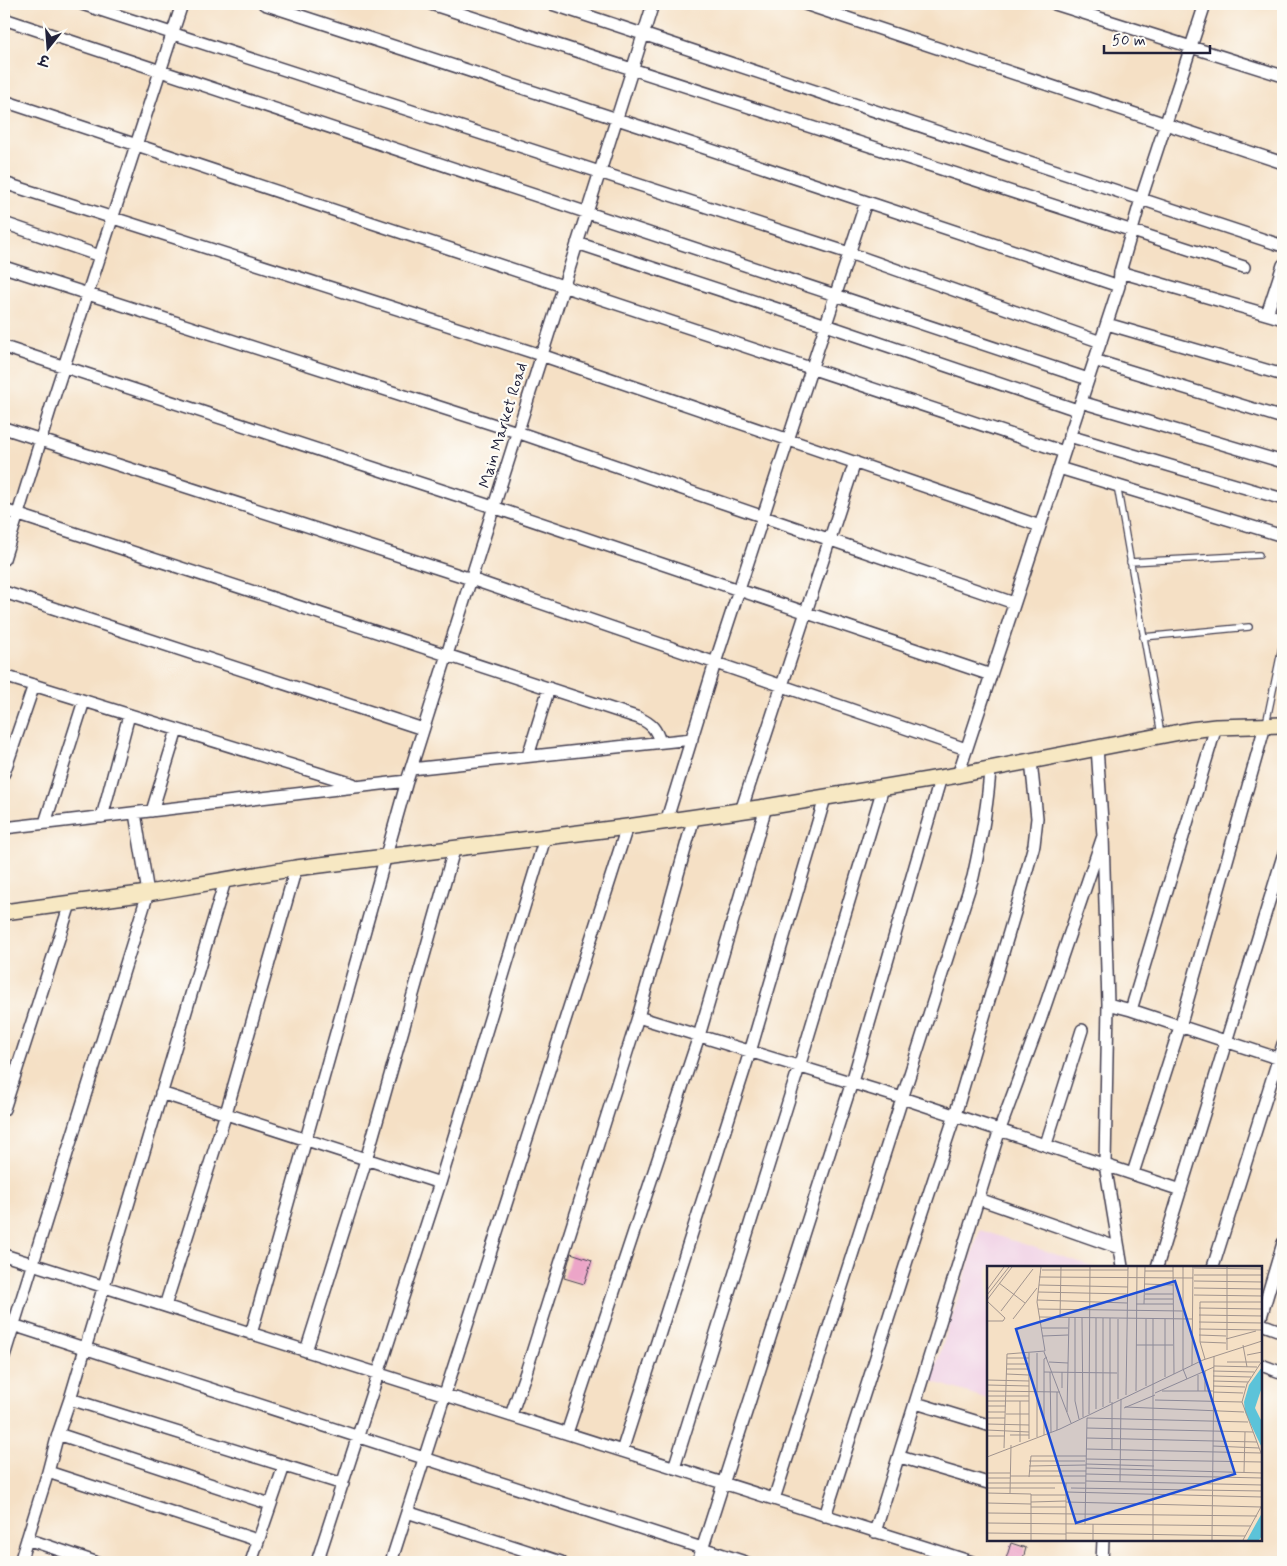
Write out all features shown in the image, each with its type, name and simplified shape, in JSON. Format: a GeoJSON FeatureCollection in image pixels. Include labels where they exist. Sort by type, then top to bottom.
{"type":"FeatureCollection","features":[{"type":"Feature","properties":{"kind":"street"},"geometry":{"type":"LineString","coordinates":[[82,4],[849,253],[1100,342]]}},
{"type":"Feature","properties":{"kind":"street"},"geometry":{"type":"LineString","coordinates":[[4,559],[40,440],[182,4]]}},
{"type":"Feature","properties":{"kind":"street"},"geometry":{"type":"LineString","coordinates":[[264,4],[616,118],[1119,286]]}},
{"type":"Feature","properties":{"kind":"street"},"geometry":{"type":"LineString","coordinates":[[431,4],[1244,267]]}},
{"type":"Feature","properties":{"kind":"street"},"geometry":{"type":"LineString","coordinates":[[552,4],[1283,246]]}},
{"type":"Feature","properties":{"kind":"street","name":"Main Market Road"},"geometry":{"type":"LineString","coordinates":[[251,1334],[407,781],[653,4]]}},
{"type":"Feature","properties":{"kind":"street"},"geometry":{"type":"LineString","coordinates":[[805,4],[1283,163]]}},
{"type":"Feature","properties":{"kind":"street"},"geometry":{"type":"LineString","coordinates":[[1055,4],[1283,76]]}},
{"type":"Feature","properties":{"kind":"street"},"geometry":{"type":"LineString","coordinates":[[958,775],[1119,286],[1120,272],[1141,199],[1205,4]]}},
{"type":"Feature","properties":{"kind":"street"},"geometry":{"type":"LineString","coordinates":[[4,19],[1088,379]]}},
{"type":"Feature","properties":{"kind":"street"},"geometry":{"type":"LineString","coordinates":[[4,101],[1064,452]]}},
{"type":"Feature","properties":{"kind":"street"},"geometry":{"type":"LineString","coordinates":[[4,183],[541,355],[1040,526]]}},
{"type":"Feature","properties":{"kind":"street"},"geometry":{"type":"LineString","coordinates":[[666,822],[738,590],[866,202]]}},
{"type":"Feature","properties":{"kind":"street"},"geometry":{"type":"LineString","coordinates":[[4,223],[100,256]]}},
{"type":"Feature","properties":{"kind":"street"},"geometry":{"type":"LineString","coordinates":[[577,243],[1079,406],[1283,462]]}},
{"type":"Feature","properties":{"kind":"street"},"geometry":{"type":"LineString","coordinates":[[1267,314],[1283,265]]}},
{"type":"Feature","properties":{"kind":"street"},"geometry":{"type":"LineString","coordinates":[[4,267],[517,432],[1014,603]]}},
{"type":"Feature","properties":{"kind":"street"},"geometry":{"type":"LineString","coordinates":[[1120,272],[1283,319]]}},
{"type":"Feature","properties":{"kind":"street"},"geometry":{"type":"LineString","coordinates":[[1106,324],[1283,375]]}},
{"type":"Feature","properties":{"kind":"street"},"geometry":{"type":"LineString","coordinates":[[4,347],[493,507],[991,675]]}},
{"type":"Feature","properties":{"kind":"street"},"geometry":{"type":"LineString","coordinates":[[1094,360],[1283,418]]}},
{"type":"Feature","properties":{"kind":"street"},"geometry":{"type":"LineString","coordinates":[[4,428],[471,579],[966,749]]}},
{"type":"Feature","properties":{"kind":"street"},"geometry":{"type":"LineString","coordinates":[[1070,436],[1283,499]]}},
{"type":"Feature","properties":{"kind":"street"},"geometry":{"type":"LineString","coordinates":[[741,811],[855,462]]}},
{"type":"Feature","properties":{"kind":"street"},"geometry":{"type":"LineString","coordinates":[[1059,468],[1283,536]]}},
{"type":"Feature","properties":{"kind":"street"},"geometry":{"type":"LineString","coordinates":[[4,510],[447,654],[648,722],[656,731],[660,742]]}},
{"type":"Feature","properties":{"kind":"street"},"geometry":{"type":"LineString","coordinates":[[4,592],[423,729]]}},
{"type":"Feature","properties":{"kind":"street"},"geometry":{"type":"LineString","coordinates":[[4,676],[358,786]]}},
{"type":"Feature","properties":{"kind":"street"},"geometry":{"type":"LineString","coordinates":[[4,773],[34,685]]}},
{"type":"Feature","properties":{"kind":"street"},"geometry":{"type":"LineString","coordinates":[[528,756],[549,688]]}},
{"type":"Feature","properties":{"kind":"street"},"geometry":{"type":"LineString","coordinates":[[44,823],[84,701]]}},
{"type":"Feature","properties":{"kind":"street"},"geometry":{"type":"LineString","coordinates":[[102,816],[129,715]]}},
{"type":"Feature","properties":{"kind":"street"},"geometry":{"type":"LineString","coordinates":[[4,912],[148,894],[296,868],[454,850],[741,811],[958,775],[1161,734],[1216,727],[1283,725]]}},
{"type":"Feature","properties":{"kind":"street"},"geometry":{"type":"LineString","coordinates":[[1133,1173],[1180,1027],[1265,726]]}},
{"type":"Feature","properties":{"kind":"street"},"geometry":{"type":"LineString","coordinates":[[1131,1010],[1216,727]]}},
{"type":"Feature","properties":{"kind":"street"},"geometry":{"type":"LineString","coordinates":[[152,811],[177,730]]}},
{"type":"Feature","properties":{"kind":"street"},"geometry":{"type":"LineString","coordinates":[[411,769],[692,739]]}},
{"type":"Feature","properties":{"kind":"street"},"geometry":{"type":"LineString","coordinates":[[1097,748],[1103,836],[1108,1004],[1105,1164],[1122,1266]]}},
{"type":"Feature","properties":{"kind":"street"},"geometry":{"type":"LineString","coordinates":[[825,1516],[955,1115],[1034,845],[1038,818],[1031,761]]}},
{"type":"Feature","properties":{"kind":"street"},"geometry":{"type":"LineString","coordinates":[[774,1499],[972,877],[984,820],[990,769]]}},
{"type":"Feature","properties":{"kind":"street"},"geometry":{"type":"LineString","coordinates":[[698,1562],[852,1082],[941,778]]}},
{"type":"Feature","properties":{"kind":"street"},"geometry":{"type":"LineString","coordinates":[[4,828],[407,781]]}},
{"type":"Feature","properties":{"kind":"street"},"geometry":{"type":"LineString","coordinates":[[674,1468],[799,1067],[883,788]]}},
{"type":"Feature","properties":{"kind":"street"},"geometry":{"type":"LineString","coordinates":[[622,1451],[750,1052],[825,798]]}},
{"type":"Feature","properties":{"kind":"street"},"geometry":{"type":"LineString","coordinates":[[567,1433],[699,1036],[766,807]]}},
{"type":"Feature","properties":{"kind":"street"},"geometry":{"type":"LineString","coordinates":[[4,1356],[148,894],[135,813]]}},
{"type":"Feature","properties":{"kind":"street"},"geometry":{"type":"LineString","coordinates":[[511,1415],[638,1017],[694,817]]}},
{"type":"Feature","properties":{"kind":"street"},"geometry":{"type":"LineString","coordinates":[[391,1562],[627,827]]}},
{"type":"Feature","properties":{"kind":"street"},"geometry":{"type":"LineString","coordinates":[[875,1532],[900,1457],[1000,1129],[1041,1018],[1103,836]]}},
{"type":"Feature","properties":{"kind":"street"},"geometry":{"type":"LineString","coordinates":[[317,1562],[440,1183],[545,838]]}},
{"type":"Feature","properties":{"kind":"street"},"geometry":{"type":"LineString","coordinates":[[306,1351],[366,1160],[454,850]]}},
{"type":"Feature","properties":{"kind":"street"},"geometry":{"type":"LineString","coordinates":[[1156,1266],[1283,856]]}},
{"type":"Feature","properties":{"kind":"street"},"geometry":{"type":"LineString","coordinates":[[165,1306],[226,1113],[296,868]]}},
{"type":"Feature","properties":{"kind":"street"},"geometry":{"type":"LineString","coordinates":[[20,1562],[225,881]]}},
{"type":"Feature","properties":{"kind":"street"},"geometry":{"type":"LineString","coordinates":[[4,1109],[70,904]]}},
{"type":"Feature","properties":{"kind":"street"},"geometry":{"type":"LineString","coordinates":[[1108,1004],[1281,1059]]}},
{"type":"Feature","properties":{"kind":"street"},"geometry":{"type":"LineString","coordinates":[[638,1017],[1000,1129],[1180,1190]]}},
{"type":"Feature","properties":{"kind":"street"},"geometry":{"type":"LineString","coordinates":[[1046,1144],[1082,1030]]}},
{"type":"Feature","properties":{"kind":"street"},"geometry":{"type":"LineString","coordinates":[[1213,1266],[1281,1059],[1283,1044]]}},
{"type":"Feature","properties":{"kind":"street"},"geometry":{"type":"LineString","coordinates":[[161,1093],[440,1183]]}},
{"type":"Feature","properties":{"kind":"street"},"geometry":{"type":"LineString","coordinates":[[979,1199],[1119,1248]]}},
{"type":"Feature","properties":{"kind":"street"},"geometry":{"type":"LineString","coordinates":[[1262,1314],[1283,1243]]}},
{"type":"Feature","properties":{"kind":"street"},"geometry":{"type":"LineString","coordinates":[[4,1255],[774,1499],[875,1532],[938,1557],[972,1562]]}},
{"type":"Feature","properties":{"kind":"street"},"geometry":{"type":"LineString","coordinates":[[1272,1282],[1283,1286]]}},
{"type":"Feature","properties":{"kind":"street"},"geometry":{"type":"LineString","coordinates":[[1262,1324],[1283,1332]]}},
{"type":"Feature","properties":{"kind":"street"},"geometry":{"type":"LineString","coordinates":[[14,1325],[745,1562]]}},
{"type":"Feature","properties":{"kind":"street"},"geometry":{"type":"LineString","coordinates":[[1262,1365],[1283,1373]]}},
{"type":"Feature","properties":{"kind":"street"},"geometry":{"type":"LineString","coordinates":[[70,1399],[342,1484]]}},
{"type":"Feature","properties":{"kind":"street"},"geometry":{"type":"LineString","coordinates":[[916,1404],[987,1425]]}},
{"type":"Feature","properties":{"kind":"street"},"geometry":{"type":"LineString","coordinates":[[58,1434],[270,1504]]}},
{"type":"Feature","properties":{"kind":"street"},"geometry":{"type":"LineString","coordinates":[[900,1457],[987,1483]]}},
{"type":"Feature","properties":{"kind":"street"},"geometry":{"type":"LineString","coordinates":[[251,1562],[284,1466]]}},
{"type":"Feature","properties":{"kind":"street"},"geometry":{"type":"LineString","coordinates":[[48,1472],[257,1540]]}},
{"type":"Feature","properties":{"kind":"street"},"geometry":{"type":"LineString","coordinates":[[407,1512],[561,1562]]}},
{"type":"Feature","properties":{"kind":"street"},"geometry":{"type":"LineString","coordinates":[[27,1539],[95,1562]]}},
{"type":"Feature","properties":{"kind":"street"},"geometry":{"type":"LineString","coordinates":[[1102,1562],[1103,1541]]}},
{"type":"Feature","properties":{"kind":"lane"},"geometry":{"type":"LineString","coordinates":[[1117,485],[1161,734]]}},
{"type":"Feature","properties":{"kind":"lane"},"geometry":{"type":"LineString","coordinates":[[1130,562],[1259,555]]}},
{"type":"Feature","properties":{"kind":"lane"},"geometry":{"type":"LineString","coordinates":[[1143,638],[1249,627]]}},
{"type":"Feature","properties":{"kind":"lane"},"geometry":{"type":"LineString","coordinates":[[1265,726],[1283,642]]}},
{"type":"Feature","properties":{"kind":"shaded area"},"geometry":{"type":"Polygon","coordinates":[[[980,1230],[1092,1266],[987,1266],[987,1399],[931,1381],[980,1230]]]}},
{"type":"Feature","properties":{"kind":"building"},"geometry":{"type":"Polygon","coordinates":[[[571,1253],[592,1260],[584,1284],[564,1278],[571,1253]]]}},
{"type":"Feature","properties":{"kind":"building"},"geometry":{"type":"Polygon","coordinates":[[[1011,1543],[1026,1548],[1022,1562],[1005,1562],[1011,1543]]]}}]}
